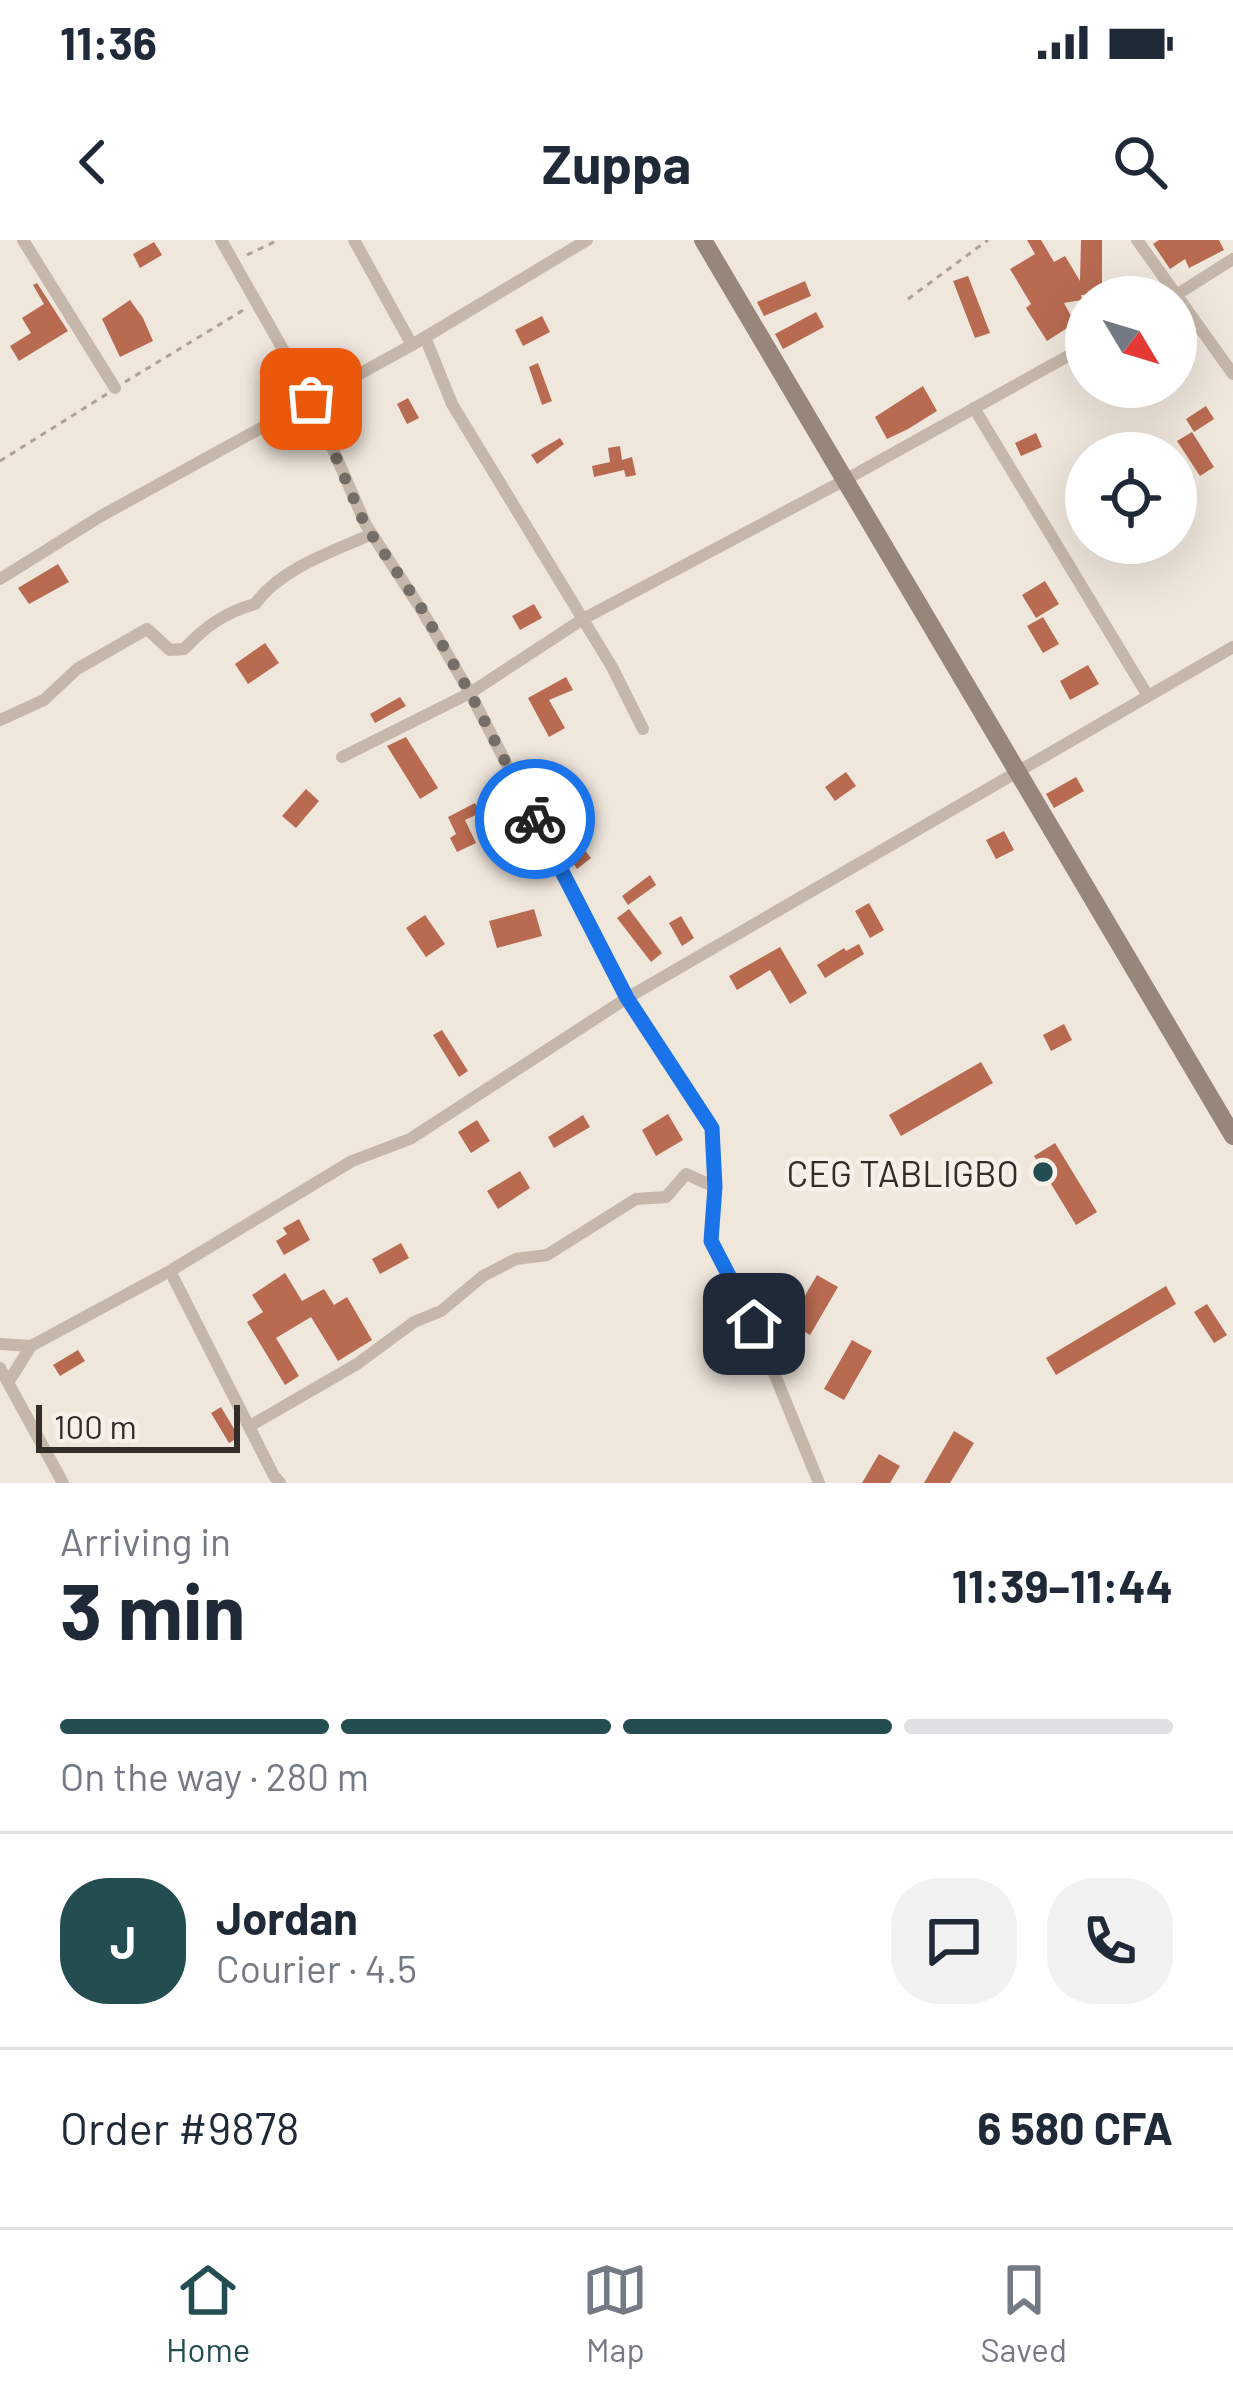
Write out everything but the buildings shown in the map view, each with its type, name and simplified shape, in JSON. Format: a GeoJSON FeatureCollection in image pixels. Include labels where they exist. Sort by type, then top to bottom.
{"type":"FeatureCollection","features":[{"type":"Feature","properties":{"kind":"street"},"geometry":{"type":"LineString","coordinates":[[23,240],[116,388]]}},
{"type":"Feature","properties":{"kind":"street"},"geometry":{"type":"LineString","coordinates":[[221,240],[311,399],[372,535],[470,693],[627,998],[712,1128],[711,1241],[754,1324],[817,1478],[800,1483]]}},
{"type":"Feature","properties":{"kind":"street"},"geometry":{"type":"LineString","coordinates":[[354,240],[612,667],[643,729]]}},
{"type":"Feature","properties":{"kind":"street"},"geometry":{"type":"LineString","coordinates":[[0,579],[101,516],[418,341],[587,240]]}},
{"type":"Feature","properties":{"kind":"street"},"geometry":{"type":"LineString","coordinates":[[703,240],[1233,1136]]}},
{"type":"Feature","properties":{"kind":"street"},"geometry":{"type":"LineString","coordinates":[[1137,240],[1161,276]]}},
{"type":"Feature","properties":{"kind":"street"},"geometry":{"type":"LineString","coordinates":[[1197,282],[1233,260]]}},
{"type":"Feature","properties":{"kind":"street"},"geometry":{"type":"LineString","coordinates":[[1197,326],[1233,374]]}},
{"type":"Feature","properties":{"kind":"street"},"geometry":{"type":"LineString","coordinates":[[342,757],[470,693],[583,619],[1065,358]]}},
{"type":"Feature","properties":{"kind":"street"},"geometry":{"type":"LineString","coordinates":[[974,408],[1148,696]]}},
{"type":"Feature","properties":{"kind":"street"},"geometry":{"type":"LineString","coordinates":[[0,720],[44,700],[77,669],[147,628],[170,650],[184,649],[233,610],[255,604],[268,586],[372,535]]}},
{"type":"Feature","properties":{"kind":"street"},"geometry":{"type":"LineString","coordinates":[[63,1483],[4,1374],[31,1346],[352,1161],[410,1139],[627,998],[1233,647]]}},
{"type":"Feature","properties":{"kind":"street"},"geometry":{"type":"LineString","coordinates":[[250,1426],[357,1364],[414,1322],[441,1311],[483,1276],[516,1258],[548,1255],[636,1199],[667,1197],[686,1174],[715,1187]]}},
{"type":"Feature","properties":{"kind":"street"},"geometry":{"type":"LineString","coordinates":[[170,1270],[280,1483]]}},
{"type":"Feature","properties":{"kind":"street"},"geometry":{"type":"LineString","coordinates":[[0,1343],[31,1346]]}},
{"type":"Feature","properties":{"kind":"path"},"geometry":{"type":"LineString","coordinates":[[233,261],[278,240]]}},
{"type":"Feature","properties":{"kind":"path"},"geometry":{"type":"LineString","coordinates":[[908,299],[988,240]]}},
{"type":"Feature","properties":{"kind":"path"},"geometry":{"type":"LineString","coordinates":[[0,461],[256,302]]}},
{"type":"Feature","properties":{"kind":"way so far"},"geometry":{"type":"LineString","coordinates":[[311,399],[365,525],[422,609],[535,819]]}},
{"type":"Feature","properties":{"kind":"place","name":"CEG TABLIGBO"},"geometry":{"type":"Point","coordinates":[1043,1172]}},
{"type":"Feature","properties":{"kind":"route"},"geometry":{"type":"LineString","coordinates":[[535,819],[627,998],[712,1128],[711,1241],[754,1324]]}}]}
